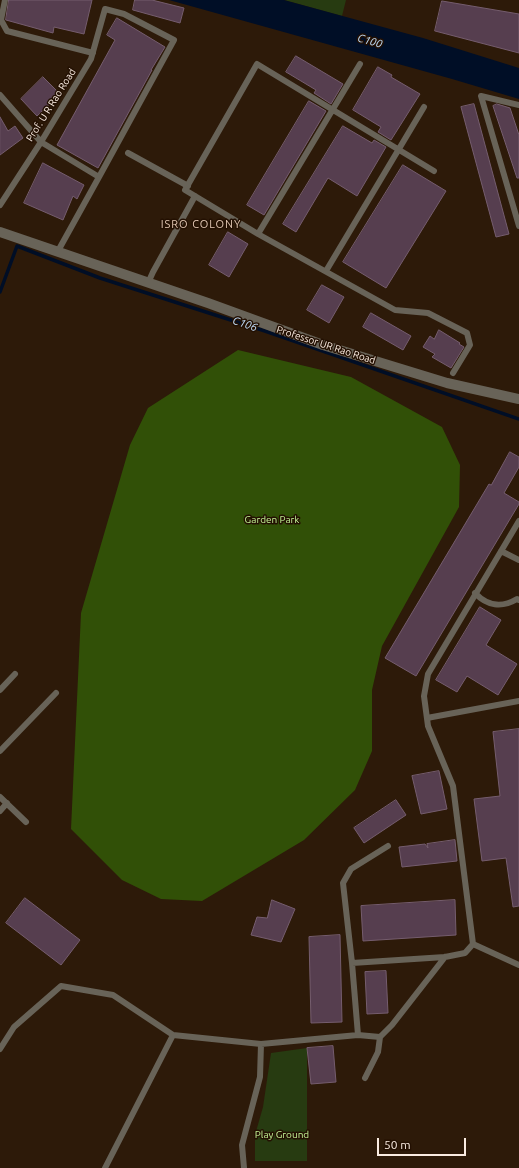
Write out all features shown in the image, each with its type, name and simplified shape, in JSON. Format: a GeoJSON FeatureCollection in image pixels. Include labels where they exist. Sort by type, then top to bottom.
{"type":"FeatureCollection","features":[{"type":"Feature","properties":{"kind":"street","name":"Professor UR Rao Road"},"geometry":{"type":"LineString","coordinates":[[0,232],[330,347],[446,384],[519,399]]}},
{"type":"Feature","properties":{"kind":"lane"},"geometry":{"type":"LineString","coordinates":[[5,0],[1,20],[7,31]]}},
{"type":"Feature","properties":{"kind":"lane","name":"Prof. U R Rao Road"},"geometry":{"type":"LineString","coordinates":[[0,205],[41,142],[91,59],[105,9],[124,14],[174,40],[99,177]]}},
{"type":"Feature","properties":{"kind":"lane"},"geometry":{"type":"LineString","coordinates":[[0,29],[93,53]]}},
{"type":"Feature","properties":{"kind":"lane"},"geometry":{"type":"LineString","coordinates":[[434,171],[257,64],[186,190],[258,234],[395,310],[428,313],[467,333],[470,344],[453,373]]}},
{"type":"Feature","properties":{"kind":"lane"},"geometry":{"type":"LineString","coordinates":[[258,234],[360,64]]}},
{"type":"Feature","properties":{"kind":"lane"},"geometry":{"type":"LineString","coordinates":[[0,94],[41,142],[99,177],[58,251]]}},
{"type":"Feature","properties":{"kind":"lane"},"geometry":{"type":"LineString","coordinates":[[519,104],[481,96],[519,226]]}},
{"type":"Feature","properties":{"kind":"lane"},"geometry":{"type":"LineString","coordinates":[[326,271],[424,107]]}},
{"type":"Feature","properties":{"kind":"lane"},"geometry":{"type":"LineString","coordinates":[[128,153],[188,186]]}},
{"type":"Feature","properties":{"kind":"lane"},"geometry":{"type":"LineString","coordinates":[[148,283],[195,196]]}},
{"type":"Feature","properties":{"kind":"lane"},"geometry":{"type":"LineString","coordinates":[[352,963],[445,957],[465,953],[473,944],[453,786],[428,726],[424,696],[428,674],[519,521]]}},
{"type":"Feature","properties":{"kind":"lane"},"geometry":{"type":"LineString","coordinates":[[501,551],[519,560]]}},
{"type":"Feature","properties":{"kind":"lane"},"geometry":{"type":"LineString","coordinates":[[475,593],[480,598],[493,605],[506,604],[517,599],[519,600]]}},
{"type":"Feature","properties":{"kind":"lane"},"geometry":{"type":"LineString","coordinates":[[0,690],[16,674]]}},
{"type":"Feature","properties":{"kind":"lane"},"geometry":{"type":"LineString","coordinates":[[0,751],[56,693]]}},
{"type":"Feature","properties":{"kind":"lane"},"geometry":{"type":"LineString","coordinates":[[427,718],[519,701]]}},
{"type":"Feature","properties":{"kind":"lane"},"geometry":{"type":"LineString","coordinates":[[0,797],[26,822]]}},
{"type":"Feature","properties":{"kind":"lane"},"geometry":{"type":"LineString","coordinates":[[0,811],[7,804]]}},
{"type":"Feature","properties":{"kind":"lane"},"geometry":{"type":"LineString","coordinates":[[358,1035],[343,883],[352,870],[388,846]]}},
{"type":"Feature","properties":{"kind":"lane"},"geometry":{"type":"LineString","coordinates":[[473,944],[519,965]]}},
{"type":"Feature","properties":{"kind":"lane"},"geometry":{"type":"LineString","coordinates":[[365,1078],[378,1052],[380,1037],[445,957]]}},
{"type":"Feature","properties":{"kind":"lane"},"geometry":{"type":"LineString","coordinates":[[0,1049],[14,1027],[61,986],[113,995],[173,1034],[261,1044],[358,1035],[380,1037]]}},
{"type":"Feature","properties":{"kind":"lane"},"geometry":{"type":"LineString","coordinates":[[105,1168],[173,1034]]}},
{"type":"Feature","properties":{"kind":"lane"},"geometry":{"type":"LineString","coordinates":[[244,1168],[242,1144],[260,1077],[261,1044]]}},
{"type":"Feature","properties":{"kind":"green space"},"geometry":{"type":"Polygon","coordinates":[[[284,0],[346,0],[342,16],[284,0]]]}},
{"type":"Feature","properties":{"kind":"green space","name":"Garden Park"},"geometry":{"type":"Polygon","coordinates":[[[238,350],[351,377],[442,427],[460,465],[459,507],[382,646],[372,690],[372,751],[355,790],[304,840],[202,901],[161,899],[122,880],[71,829],[81,613],[130,445],[148,408],[238,350]]]}},
{"type":"Feature","properties":{"kind":"green space","name":"Play Ground"},"geometry":{"type":"Polygon","coordinates":[[[307,1048],[307,1161],[255,1161],[255,1135],[263,1107],[271,1053],[307,1048]]]}},
{"type":"Feature","properties":{"kind":"water","name":"C100"},"geometry":{"type":"Polygon","coordinates":[[[169,0],[284,0],[423,38],[519,68],[519,99],[452,79],[169,0]]]}},
{"type":"Feature","properties":{"kind":"building"},"geometry":{"type":"Polygon","coordinates":[[[9,0],[92,0],[84,34],[54,27],[53,33],[6,20],[9,0]]]}},
{"type":"Feature","properties":{"kind":"building"},"geometry":{"type":"Polygon","coordinates":[[[135,0],[152,0],[184,8],[180,23],[133,10],[135,0]]]}},
{"type":"Feature","properties":{"kind":"building"},"geometry":{"type":"Polygon","coordinates":[[[442,1],[519,14],[519,53],[435,31],[442,1]]]}},
{"type":"Feature","properties":{"kind":"building"},"geometry":{"type":"Polygon","coordinates":[[[117,18],[165,47],[98,168],[57,145],[115,40],[107,35],[117,18]]]}},
{"type":"Feature","properties":{"kind":"building"},"geometry":{"type":"Polygon","coordinates":[[[296,56],[343,84],[331,104],[314,93],[316,90],[286,72],[296,56]]]}},
{"type":"Feature","properties":{"kind":"building"},"geometry":{"type":"Polygon","coordinates":[[[378,67],[392,75],[391,77],[420,94],[391,140],[378,132],[381,127],[353,110],[378,67]]]}},
{"type":"Feature","properties":{"kind":"building"},"geometry":{"type":"Polygon","coordinates":[[[43,77],[60,94],[37,116],[21,99],[43,77]]]}},
{"type":"Feature","properties":{"kind":"building"},"geometry":{"type":"Polygon","coordinates":[[[309,101],[326,111],[264,215],[247,205],[309,101]]]}},
{"type":"Feature","properties":{"kind":"building"},"geometry":{"type":"Polygon","coordinates":[[[474,104],[509,234],[496,237],[461,107],[474,104]]]}},
{"type":"Feature","properties":{"kind":"building"},"geometry":{"type":"Polygon","coordinates":[[[497,104],[510,108],[519,135],[519,178],[517,178],[493,106],[497,104]]]}},
{"type":"Feature","properties":{"kind":"building"},"geometry":{"type":"Polygon","coordinates":[[[0,117],[8,131],[15,126],[23,138],[0,155],[0,117]]]}},
{"type":"Feature","properties":{"kind":"building"},"geometry":{"type":"Polygon","coordinates":[[[343,126],[372,143],[374,140],[386,147],[357,196],[328,178],[296,232],[283,224],[343,126]]]}},
{"type":"Feature","properties":{"kind":"building"},"geometry":{"type":"Polygon","coordinates":[[[43,163],[84,185],[77,199],[73,196],[63,220],[24,203],[43,163]]]}},
{"type":"Feature","properties":{"kind":"building"},"geometry":{"type":"Polygon","coordinates":[[[403,165],[446,191],[386,288],[343,262],[403,165]]]}},
{"type":"Feature","properties":{"kind":"building"},"geometry":{"type":"Polygon","coordinates":[[[228,232],[248,244],[229,277],[209,265],[228,232]]]}},
{"type":"Feature","properties":{"kind":"building"},"geometry":{"type":"Polygon","coordinates":[[[322,285],[344,297],[329,323],[307,310],[322,285]]]}},
{"type":"Feature","properties":{"kind":"building"},"geometry":{"type":"Polygon","coordinates":[[[371,313],[411,336],[403,350],[363,327],[371,313]]]}},
{"type":"Feature","properties":{"kind":"building"},"geometry":{"type":"Polygon","coordinates":[[[439,330],[464,347],[451,368],[432,357],[435,354],[423,347],[430,336],[434,339],[439,330]]]}},
{"type":"Feature","properties":{"kind":"building"},"geometry":{"type":"Polygon","coordinates":[[[510,452],[519,457],[519,467],[504,493],[519,502],[519,504],[416,676],[385,658],[489,484],[491,485],[510,452]]]}},
{"type":"Feature","properties":{"kind":"building"},"geometry":{"type":"Polygon","coordinates":[[[480,607],[501,620],[486,645],[517,664],[498,695],[467,676],[457,692],[436,680],[480,607]]]}},
{"type":"Feature","properties":{"kind":"building"},"geometry":{"type":"Polygon","coordinates":[[[519,729],[519,906],[513,907],[506,858],[482,861],[474,799],[500,796],[493,732],[519,729]]]}},
{"type":"Feature","properties":{"kind":"building"},"geometry":{"type":"Polygon","coordinates":[[[439,771],[447,809],[421,814],[412,776],[439,771]]]}},
{"type":"Feature","properties":{"kind":"building"},"geometry":{"type":"Polygon","coordinates":[[[396,800],[406,815],[364,843],[354,828],[396,800]]]}},
{"type":"Feature","properties":{"kind":"building"},"geometry":{"type":"Polygon","coordinates":[[[455,840],[457,861],[402,867],[399,847],[425,844],[428,848],[427,844],[455,840]]]}},
{"type":"Feature","properties":{"kind":"building"},"geometry":{"type":"Polygon","coordinates":[[[25,898],[80,940],[61,965],[6,923],[25,898]]]}},
{"type":"Feature","properties":{"kind":"building"},"geometry":{"type":"Polygon","coordinates":[[[272,900],[295,909],[281,942],[251,935],[257,917],[267,918],[272,900]]]}},
{"type":"Feature","properties":{"kind":"building"},"geometry":{"type":"Polygon","coordinates":[[[455,900],[456,935],[363,941],[361,906],[455,900]]]}},
{"type":"Feature","properties":{"kind":"building"},"geometry":{"type":"Polygon","coordinates":[[[340,935],[342,1022],[311,1023],[309,937],[340,935]]]}},
{"type":"Feature","properties":{"kind":"building"},"geometry":{"type":"Polygon","coordinates":[[[386,971],[388,1013],[367,1014],[365,972],[386,971]]]}},
{"type":"Feature","properties":{"kind":"building"},"geometry":{"type":"Polygon","coordinates":[[[333,1046],[336,1082],[311,1084],[307,1048],[333,1046]]]}},
{"type":"Feature","properties":{"kind":"waterway","name":"C106"},"geometry":{"type":"LineString","coordinates":[[0,292],[17,246],[100,278],[265,331],[519,419]]}},
{"type":"Feature","properties":{"kind":"district","name":"ISRO COLONY"},"geometry":{"type":"Point","coordinates":[201,224]}}]}
